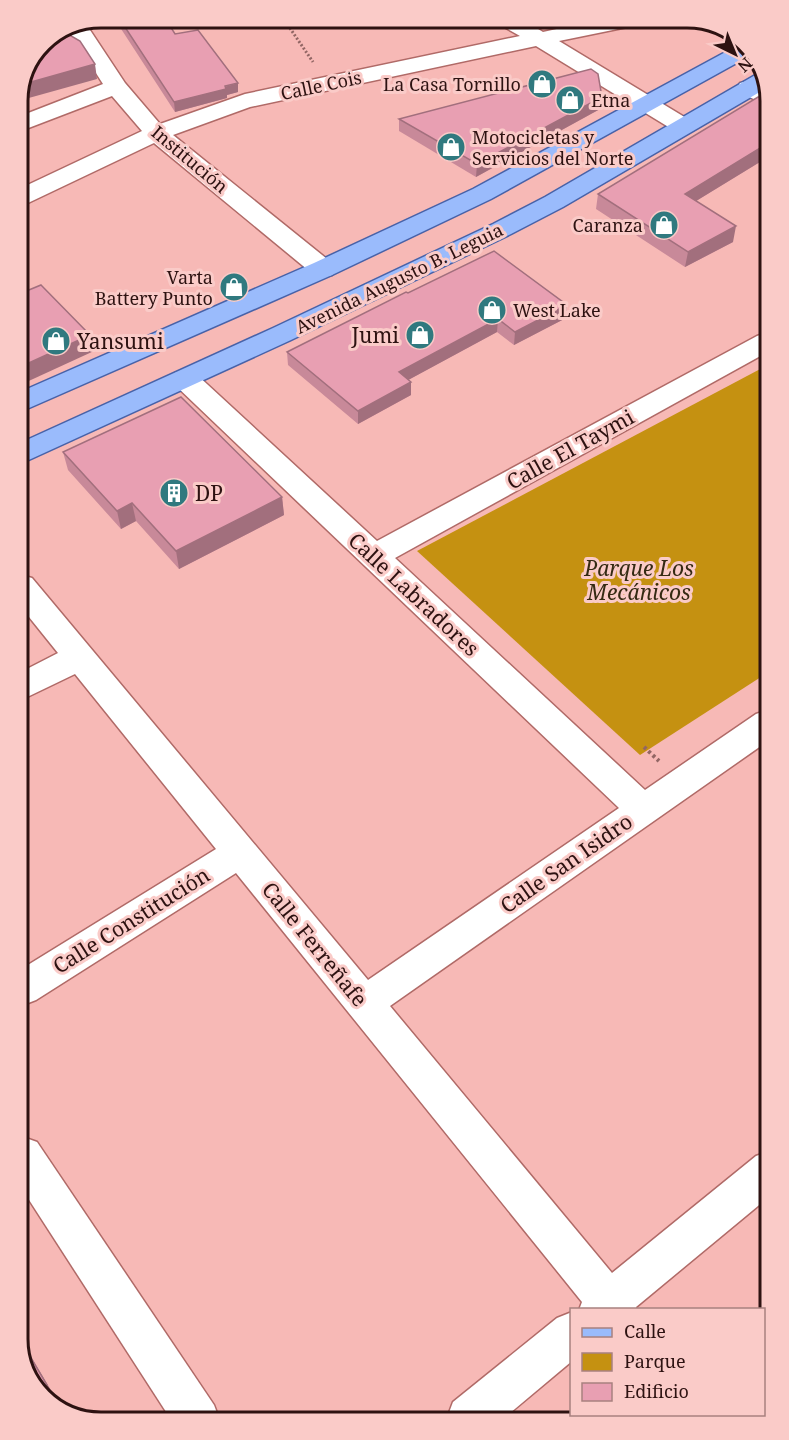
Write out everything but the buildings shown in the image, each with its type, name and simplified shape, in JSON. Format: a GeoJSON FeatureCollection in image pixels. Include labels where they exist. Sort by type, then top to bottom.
{"type":"FeatureCollection","features":[{"type":"Feature","properties":{"kind":"main road","name":"Avenida Augusto B. Leguia"},"geometry":{"type":"LineString","coordinates":[[29,399],[323,269],[482,195],[741,52]]}},
{"type":"Feature","properties":{"kind":"main road","name":"Avenida Augusto B. Leguia"},"geometry":{"type":"LineString","coordinates":[[29,450],[502,229],[683,126],[759,88]]}},
{"type":"Feature","properties":{"kind":"street"},"geometry":{"type":"LineString","coordinates":[[522,29],[683,126]]}},
{"type":"Feature","properties":{"kind":"street","name":"Calle Cois"},"geometry":{"type":"LineString","coordinates":[[29,193],[155,132],[194,116],[245,101],[589,29]]}},
{"type":"Feature","properties":{"kind":"street","name":"Institución"},"geometry":{"type":"LineString","coordinates":[[81,32],[116,87],[155,132],[323,269]]}},
{"type":"Feature","properties":{"kind":"street"},"geometry":{"type":"LineString","coordinates":[[29,121],[116,87]]}},
{"type":"Feature","properties":{"kind":"street","name":"Calle El Taymi"},"geometry":{"type":"LineString","coordinates":[[374,556],[760,345]]}},
{"type":"Feature","properties":{"kind":"street","name":"Calle Labradores"},"geometry":{"type":"LineString","coordinates":[[185,378],[643,809]]}},
{"type":"Feature","properties":{"kind":"street","name":"Calle Ferreñafe"},"geometry":{"type":"LineString","coordinates":[[29,596],[364,1003],[608,1307]]}},
{"type":"Feature","properties":{"kind":"street"},"geometry":{"type":"LineString","coordinates":[[29,683],[79,657]]}},
{"type":"Feature","properties":{"kind":"street","name":"Calle San Isidro"},"geometry":{"type":"LineString","coordinates":[[364,1003],[760,729]]}},
{"type":"Feature","properties":{"kind":"street","name":"Calle Constitución"},"geometry":{"type":"LineString","coordinates":[[29,984],[240,852]]}},
{"type":"Feature","properties":{"kind":"street"},"geometry":{"type":"LineString","coordinates":[[29,1165],[192,1411]]}},
{"type":"Feature","properties":{"kind":"street"},"geometry":{"type":"LineString","coordinates":[[608,1307],[760,1178]]}},
{"type":"Feature","properties":{"kind":"street"},"geometry":{"type":"LineString","coordinates":[[477,1412],[570,1335]]}},
{"type":"Feature","properties":{"kind":"path"},"geometry":{"type":"LineString","coordinates":[[290,29],[327,84]]}},
{"type":"Feature","properties":{"kind":"green space","name":"Parque Los Mecánicos"},"geometry":{"type":"Polygon","coordinates":[[[760,369],[760,678],[640,755],[417,551],[760,369]]]}},
{"type":"Feature","properties":{"kind":"place","name":"La Casa Tornillo"},"geometry":{"type":"Point","coordinates":[542,84]}},
{"type":"Feature","properties":{"kind":"place","name":"Etna"},"geometry":{"type":"Point","coordinates":[570,100]}},
{"type":"Feature","properties":{"kind":"place","name":"Motocicletas y Servicios del Norte"},"geometry":{"type":"Point","coordinates":[451,147]}},
{"type":"Feature","properties":{"kind":"place","name":"Caranza"},"geometry":{"type":"Point","coordinates":[664,225]}},
{"type":"Feature","properties":{"kind":"place","name":"Varta Battery Punto"},"geometry":{"type":"Point","coordinates":[234,287]}},
{"type":"Feature","properties":{"kind":"place","name":"West Lake"},"geometry":{"type":"Point","coordinates":[492,310]}},
{"type":"Feature","properties":{"kind":"place","name":"Jumi"},"geometry":{"type":"Point","coordinates":[420,335]}},
{"type":"Feature","properties":{"kind":"place","name":"Yansumi"},"geometry":{"type":"Point","coordinates":[56,341]}},
{"type":"Feature","properties":{"kind":"place","name":"DP"},"geometry":{"type":"Point","coordinates":[174,493]}}]}
